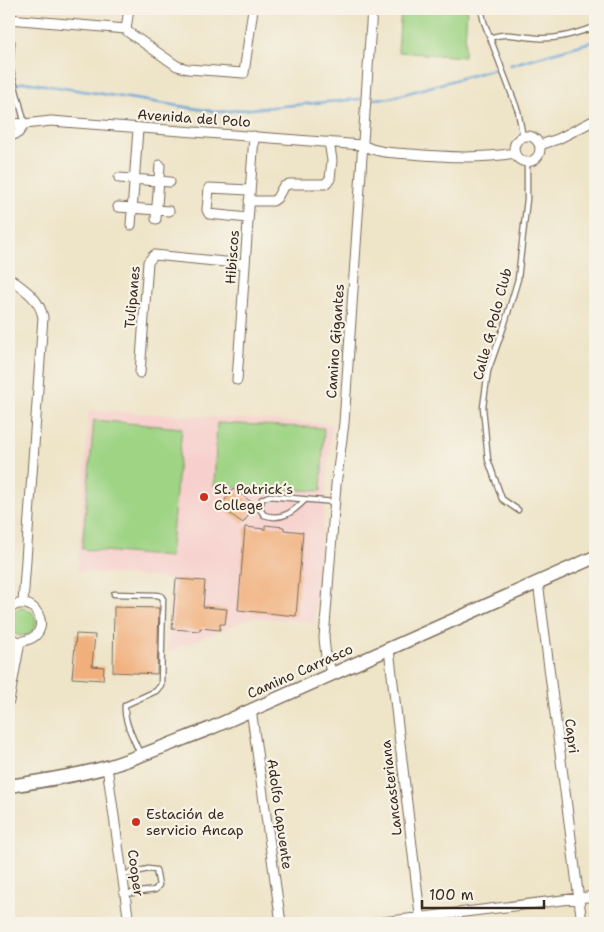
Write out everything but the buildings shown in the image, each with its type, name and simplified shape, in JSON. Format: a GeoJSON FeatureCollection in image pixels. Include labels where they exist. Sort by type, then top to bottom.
{"type":"FeatureCollection","features":[{"type":"Feature","properties":{"kind":"main road","name":"Camino Carrasco"},"geometry":{"type":"LineString","coordinates":[[9,786],[107,767],[209,729],[595,558]]}},
{"type":"Feature","properties":{"kind":"street"},"geometry":{"type":"LineString","coordinates":[[126,29],[129,9]]}},
{"type":"Feature","properties":{"kind":"street"},"geometry":{"type":"LineString","coordinates":[[9,19],[126,29],[182,68],[244,73],[253,9]]}},
{"type":"Feature","properties":{"kind":"street","name":"Camino Gigantes"},"geometry":{"type":"LineString","coordinates":[[332,673],[326,657],[324,638],[335,502],[344,423],[372,9]]}},
{"type":"Feature","properties":{"kind":"street"},"geometry":{"type":"LineString","coordinates":[[540,145],[558,139],[595,120]]}},
{"type":"Feature","properties":{"kind":"street","name":"Avenida del Polo"},"geometry":{"type":"LineString","coordinates":[[9,123],[25,124],[51,121],[254,136],[362,145],[374,151],[453,158],[495,157],[515,153]]}},
{"type":"Feature","properties":{"kind":"street"},"geometry":{"type":"LineString","coordinates":[[9,137],[18,133],[25,124]]}},
{"type":"Feature","properties":{"kind":"street"},"geometry":{"type":"LineString","coordinates":[[131,225],[138,128]]}},
{"type":"Feature","properties":{"kind":"street","name":"Hibiscos"},"geometry":{"type":"LineString","coordinates":[[237,380],[254,136]]}},
{"type":"Feature","properties":{"kind":"street"},"geometry":{"type":"LineString","coordinates":[[523,137],[535,139],[540,145],[538,157],[531,162],[520,160],[515,153],[515,145],[523,137]]}},
{"type":"Feature","properties":{"kind":"street"},"geometry":{"type":"LineString","coordinates":[[249,201],[273,201],[277,198],[283,187],[289,184],[325,184],[330,179],[332,160],[329,142]]}},
{"type":"Feature","properties":{"kind":"street"},"geometry":{"type":"LineString","coordinates":[[156,214],[160,165]]}},
{"type":"Feature","properties":{"kind":"street"},"geometry":{"type":"LineString","coordinates":[[119,178],[170,182]]}},
{"type":"Feature","properties":{"kind":"street"},"geometry":{"type":"LineString","coordinates":[[248,218],[209,214],[207,210],[210,188],[249,190]]}},
{"type":"Feature","properties":{"kind":"street"},"geometry":{"type":"LineString","coordinates":[[118,207],[132,208],[156,214],[169,211]]}},
{"type":"Feature","properties":{"kind":"street","name":"Tulipanes"},"geometry":{"type":"LineString","coordinates":[[140,373],[148,262],[151,258],[154,255],[245,264]]}},
{"type":"Feature","properties":{"kind":"street"},"geometry":{"type":"LineString","coordinates":[[9,278],[36,300],[43,317],[23,603]]}},
{"type":"Feature","properties":{"kind":"street"},"geometry":{"type":"LineString","coordinates":[[9,291],[20,286]]}},
{"type":"Feature","properties":{"kind":"street","name":"Capri"},"geometry":{"type":"LineString","coordinates":[[538,582],[582,923]]}},
{"type":"Feature","properties":{"kind":"street"},"geometry":{"type":"LineString","coordinates":[[9,609],[12,606],[23,603],[32,607],[37,611],[41,624],[36,636],[30,639],[20,642],[9,636]]}},
{"type":"Feature","properties":{"kind":"street"},"geometry":{"type":"LineString","coordinates":[[9,701],[20,642]]}},
{"type":"Feature","properties":{"kind":"street","name":"Lancasteriana"},"geometry":{"type":"LineString","coordinates":[[389,649],[421,920]]}},
{"type":"Feature","properties":{"kind":"street","name":"Adolfo Lapuente"},"geometry":{"type":"LineString","coordinates":[[252,709],[281,923]]}},
{"type":"Feature","properties":{"kind":"street","name":"Cooper"},"geometry":{"type":"LineString","coordinates":[[107,767],[129,923]]}},
{"type":"Feature","properties":{"kind":"street"},"geometry":{"type":"LineString","coordinates":[[375,923],[421,920],[595,896]]}},
{"type":"Feature","properties":{"kind":"lane"},"geometry":{"type":"LineString","coordinates":[[481,9],[518,111],[523,137]]}},
{"type":"Feature","properties":{"kind":"lane"},"geometry":{"type":"LineString","coordinates":[[490,38],[500,34],[550,38],[566,36],[595,27]]}},
{"type":"Feature","properties":{"kind":"lane"},"geometry":{"type":"LineString","coordinates":[[12,42],[10,67],[25,124]]}},
{"type":"Feature","properties":{"kind":"lane","name":"Calle G Polo Club"},"geometry":{"type":"LineString","coordinates":[[518,510],[502,499],[488,460],[483,407],[488,371],[518,279],[527,199],[527,162]]}},
{"type":"Feature","properties":{"kind":"lane"},"geometry":{"type":"LineString","coordinates":[[305,500],[292,513],[279,517],[264,515],[260,509],[262,499],[269,496],[335,502]]}},
{"type":"Feature","properties":{"kind":"lane"},"geometry":{"type":"LineString","coordinates":[[114,594],[157,595],[163,599],[161,685],[156,691],[125,705],[124,712],[141,755]]}},
{"type":"Feature","properties":{"kind":"lane"},"geometry":{"type":"LineString","coordinates":[[123,875],[153,869],[158,872],[159,885],[155,890],[126,894]]}},
{"type":"Feature","properties":{"kind":"shaded area","name":"St. Patrick´s College"},"geometry":{"type":"Polygon","coordinates":[[[89,410],[332,424],[314,622],[254,617],[167,652],[172,579],[78,571],[89,410]]]}},
{"type":"Feature","properties":{"kind":"green space"},"geometry":{"type":"Polygon","coordinates":[[[401,9],[467,9],[464,57],[398,52],[401,9]]]}},
{"type":"Feature","properties":{"kind":"green space"},"geometry":{"type":"Polygon","coordinates":[[[94,420],[182,428],[170,557],[82,549],[94,420]]]}},
{"type":"Feature","properties":{"kind":"green space"},"geometry":{"type":"Polygon","coordinates":[[[217,423],[324,428],[321,491],[214,486],[217,423]]]}},
{"type":"Feature","properties":{"kind":"green space"},"geometry":{"type":"Polygon","coordinates":[[[22,608],[32,612],[36,622],[32,632],[22,636],[12,632],[8,622],[12,612],[22,608]]]}},
{"type":"Feature","properties":{"kind":"waterway"},"geometry":{"type":"LineString","coordinates":[[510,65],[595,41]]}},
{"type":"Feature","properties":{"kind":"waterway"},"geometry":{"type":"LineString","coordinates":[[372,99],[390,98],[494,69]]}},
{"type":"Feature","properties":{"kind":"waterway"},"geometry":{"type":"LineString","coordinates":[[9,86],[25,82],[218,112],[360,99]]}},
{"type":"Feature","properties":{"kind":"place","name":"St. Patrick´s College"},"geometry":{"type":"Point","coordinates":[204,497]}},
{"type":"Feature","properties":{"kind":"place","name":"Estación de servicio Ancap"},"geometry":{"type":"Point","coordinates":[136,822]}}]}
